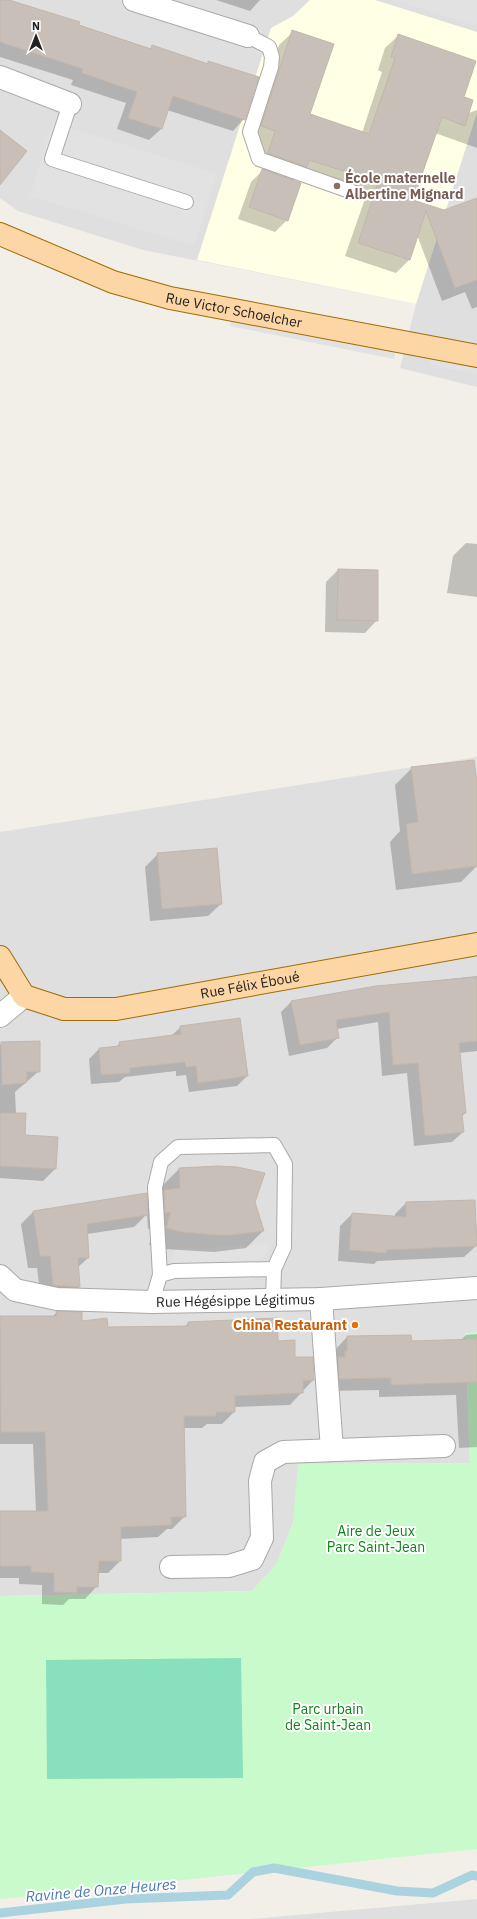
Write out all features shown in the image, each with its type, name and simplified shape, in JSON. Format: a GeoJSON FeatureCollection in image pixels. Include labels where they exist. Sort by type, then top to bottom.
{"type":"FeatureCollection","features":[{"type":"Feature","properties":{"kind":"main road","name":"Rue Victor Schoelcher"},"geometry":{"type":"LineString","coordinates":[[0,234],[113,282],[170,298],[477,356]]}},
{"type":"Feature","properties":{"kind":"main road","name":"Rue Félix Éboué"},"geometry":{"type":"LineString","coordinates":[[24,996],[64,1009],[116,1009],[477,944]]}},
{"type":"Feature","properties":{"kind":"main road"},"geometry":{"type":"LineString","coordinates":[[0,957],[24,996]]}},
{"type":"Feature","properties":{"kind":"street"},"geometry":{"type":"LineString","coordinates":[[134,0],[248,36]]}},
{"type":"Feature","properties":{"kind":"street"},"geometry":{"type":"LineString","coordinates":[[0,77],[70,104]]}},
{"type":"Feature","properties":{"kind":"street"},"geometry":{"type":"LineString","coordinates":[[0,1016],[24,996]]}},
{"type":"Feature","properties":{"kind":"street","name":"Rue Hégésippe Légitimus"},"geometry":{"type":"LineString","coordinates":[[0,1276],[15,1290],[57,1299],[152,1302],[321,1299],[477,1288]]}},
{"type":"Feature","properties":{"kind":"street"},"geometry":{"type":"LineString","coordinates":[[321,1299],[332,1450]]}},
{"type":"Feature","properties":{"kind":"street"},"geometry":{"type":"LineString","coordinates":[[171,1567],[229,1566],[252,1559],[262,1538],[260,1480],[265,1462],[284,1452],[444,1446]]}},
{"type":"Feature","properties":{"kind":"lane"},"geometry":{"type":"LineString","coordinates":[[248,36],[269,47],[272,56],[271,67],[250,132],[259,159],[355,193]]}},
{"type":"Feature","properties":{"kind":"lane"},"geometry":{"type":"LineString","coordinates":[[70,104],[52,159],[186,202]]}},
{"type":"Feature","properties":{"kind":"lane"},"geometry":{"type":"LineString","coordinates":[[152,1302],[160,1275],[155,1187],[161,1162],[178,1147],[274,1145],[285,1164],[284,1247],[274,1269],[273,1300]]}},
{"type":"Feature","properties":{"kind":"lane"},"geometry":{"type":"LineString","coordinates":[[160,1275],[174,1271],[274,1269]]}},
{"type":"Feature","properties":{"kind":"shaded area"},"geometry":{"type":"Polygon","coordinates":[[[0,0],[477,0],[477,387],[400,368],[416,304],[143,250],[18,211],[0,198],[0,0]]]}},
{"type":"Feature","properties":{"kind":"shaded area","name":"École maternelle Albertine Mignard"},"geometry":{"type":"Polygon","coordinates":[[[310,0],[375,0],[477,32],[477,113],[416,304],[197,260],[271,28],[293,16],[310,0]]]}},
{"type":"Feature","properties":{"kind":"shaded area"},"geometry":{"type":"Polygon","coordinates":[[[395,0],[477,0],[477,26],[395,0]]]}},
{"type":"Feature","properties":{"kind":"shaded area"},"geometry":{"type":"Polygon","coordinates":[[[53,122],[217,174],[194,246],[30,196],[53,122]]]}},
{"type":"Feature","properties":{"kind":"shaded area"},"geometry":{"type":"Polygon","coordinates":[[[232,315],[396,347],[394,359],[230,326],[232,315]]]}},
{"type":"Feature","properties":{"kind":"shaded area"},"geometry":{"type":"Polygon","coordinates":[[[431,353],[477,362],[477,374],[429,365],[431,353]]]}},
{"type":"Feature","properties":{"kind":"shaded area"},"geometry":{"type":"Polygon","coordinates":[[[477,757],[477,1332],[465,1334],[470,1463],[299,1464],[293,1523],[276,1565],[252,1591],[0,1596],[0,832],[477,757]]]}},
{"type":"Feature","properties":{"kind":"shaded area"},"geometry":{"type":"Polygon","coordinates":[[[270,1244],[253,1280],[165,1280],[176,1249],[270,1244]]]}},
{"type":"Feature","properties":{"kind":"shaded area"},"geometry":{"type":"Polygon","coordinates":[[[477,1899],[477,1919],[250,1919],[477,1899]]]}},
{"type":"Feature","properties":{"kind":"green space","name":"Parc urbain de Saint-Jean"},"geometry":{"type":"Polygon","coordinates":[[[477,1332],[477,1849],[0,1899],[0,1596],[252,1591],[276,1565],[293,1523],[298,1464],[470,1463],[465,1333],[477,1332]]]}},
{"type":"Feature","properties":{"kind":"green space"},"geometry":{"type":"Polygon","coordinates":[[[241,1658],[243,1778],[47,1779],[46,1660],[241,1658]]]}},
{"type":"Feature","properties":{"kind":"building"},"geometry":{"type":"Polygon","coordinates":[[[0,0],[9,0],[80,22],[79,25],[151,49],[152,45],[208,64],[208,61],[259,77],[245,120],[173,96],[162,129],[128,118],[137,92],[82,73],[83,69],[0,42],[0,0]]]}},
{"type":"Feature","properties":{"kind":"building"},"geometry":{"type":"Polygon","coordinates":[[[292,30],[334,44],[310,114],[369,134],[395,58],[391,57],[398,34],[476,61],[464,97],[473,100],[465,126],[442,117],[413,200],[444,210],[477,198],[477,280],[455,288],[426,211],[410,260],[358,243],[378,182],[309,160],[307,167],[268,153],[275,131],[261,126],[292,30]]]}},
{"type":"Feature","properties":{"kind":"building"},"geometry":{"type":"Polygon","coordinates":[[[0,130],[27,151],[0,185],[0,130]]]}},
{"type":"Feature","properties":{"kind":"building"},"geometry":{"type":"Polygon","coordinates":[[[262,169],[301,183],[288,221],[249,207],[262,169]]]}},
{"type":"Feature","properties":{"kind":"building"},"geometry":{"type":"Polygon","coordinates":[[[338,569],[378,570],[378,621],[337,620],[338,569]]]}},
{"type":"Feature","properties":{"kind":"building"},"geometry":{"type":"Polygon","coordinates":[[[474,760],[477,781],[477,866],[412,874],[406,824],[418,822],[411,767],[474,760]]]}},
{"type":"Feature","properties":{"kind":"building"},"geometry":{"type":"Polygon","coordinates":[[[217,848],[222,904],[162,909],[157,853],[217,848]]]}},
{"type":"Feature","properties":{"kind":"building"},"geometry":{"type":"Polygon","coordinates":[[[477,977],[477,1041],[459,1043],[466,1113],[462,1114],[464,1132],[425,1136],[418,1063],[393,1065],[389,1012],[336,1020],[339,1038],[300,1045],[291,1001],[376,986],[477,977]]]}},
{"type":"Feature","properties":{"kind":"building"},"geometry":{"type":"Polygon","coordinates":[[[240,1018],[248,1076],[198,1083],[196,1066],[186,1067],[185,1062],[130,1068],[130,1073],[101,1075],[99,1048],[120,1046],[119,1042],[181,1034],[180,1026],[240,1018]]]}},
{"type":"Feature","properties":{"kind":"building"},"geometry":{"type":"Polygon","coordinates":[[[40,1041],[40,1072],[27,1072],[26,1083],[2,1085],[1,1042],[40,1041]]]}},
{"type":"Feature","properties":{"kind":"building"},"geometry":{"type":"Polygon","coordinates":[[[0,1113],[26,1113],[25,1135],[58,1137],[56,1169],[0,1166],[0,1113]]]}},
{"type":"Feature","properties":{"kind":"building"},"geometry":{"type":"Polygon","coordinates":[[[218,1166],[237,1167],[265,1173],[255,1202],[264,1231],[232,1235],[216,1235],[181,1232],[166,1228],[171,1212],[165,1213],[164,1190],[180,1188],[179,1168],[218,1166]]]}},
{"type":"Feature","properties":{"kind":"building"},"geometry":{"type":"Polygon","coordinates":[[[147,1193],[148,1215],[87,1224],[89,1258],[78,1258],[80,1287],[53,1285],[50,1256],[40,1256],[33,1211],[147,1193]]]}},
{"type":"Feature","properties":{"kind":"building"},"geometry":{"type":"Polygon","coordinates":[[[475,1200],[477,1246],[386,1250],[386,1253],[349,1250],[352,1213],[406,1217],[406,1202],[475,1200]]]}},
{"type":"Feature","properties":{"kind":"building"},"geometry":{"type":"Polygon","coordinates":[[[56,1311],[82,1312],[82,1321],[107,1318],[108,1327],[188,1326],[188,1322],[277,1318],[278,1341],[295,1340],[295,1357],[313,1357],[314,1380],[303,1381],[303,1393],[235,1396],[235,1412],[216,1412],[216,1416],[184,1416],[186,1517],[171,1517],[171,1525],[121,1527],[121,1561],[99,1561],[98,1587],[77,1587],[77,1593],[54,1592],[54,1573],[31,1572],[31,1566],[0,1566],[0,1511],[48,1511],[45,1432],[1,1432],[0,1316],[57,1316],[56,1311]]]}},
{"type":"Feature","properties":{"kind":"building"},"geometry":{"type":"Polygon","coordinates":[[[411,1335],[412,1341],[477,1339],[477,1382],[391,1385],[391,1378],[339,1379],[338,1357],[345,1357],[345,1351],[347,1351],[347,1336],[411,1335]]]}},
{"type":"Feature","properties":{"kind":"waterway","name":"Ravine de Onze Heures"},"geometry":{"type":"LineString","coordinates":[[0,1913],[126,1899],[228,1895],[253,1872],[274,1868],[397,1891],[433,1893],[472,1875],[477,1876]]}},
{"type":"Feature","properties":{"kind":"place","name":"École maternelle Albertine Mignard"},"geometry":{"type":"Point","coordinates":[337,186]}},
{"type":"Feature","properties":{"kind":"place","name":"China Restaurant"},"geometry":{"type":"Point","coordinates":[355,1325]}},
{"type":"Feature","properties":{"kind":"park label","name":"Aire de Jeux Parc Saint-Jean"},"geometry":{"type":"Point","coordinates":[376,1540]}}]}
